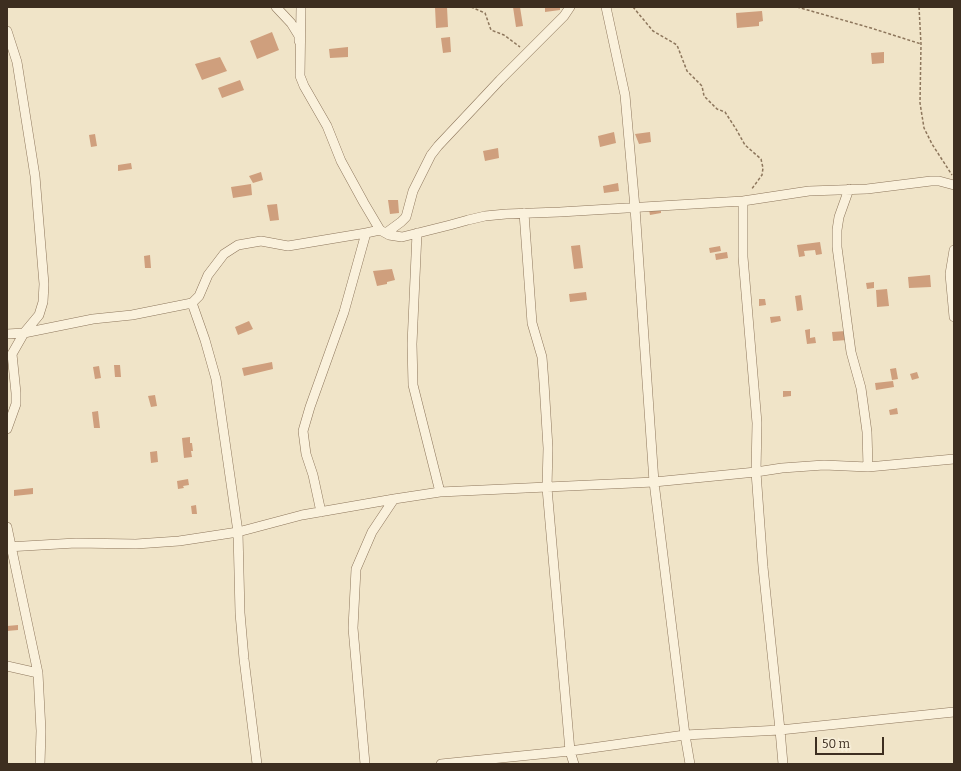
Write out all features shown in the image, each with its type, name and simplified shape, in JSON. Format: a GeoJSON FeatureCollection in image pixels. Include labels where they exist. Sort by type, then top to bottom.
{"type":"FeatureCollection","features":[{"type":"Feature","properties":{"kind":"street"},"geometry":{"type":"LineString","coordinates":[[276,7],[291,23],[299,36],[301,52]]}},
{"type":"Feature","properties":{"kind":"street"},"geometry":{"type":"LineString","coordinates":[[301,7],[300,76],[304,86],[327,126],[341,161],[364,202],[383,231],[389,235],[402,237],[485,216],[506,214],[744,201],[809,191],[867,189],[931,181],[939,181],[954,185]]}},
{"type":"Feature","properties":{"kind":"street"},"geometry":{"type":"LineString","coordinates":[[7,334],[24,333],[93,319],[132,315],[192,303],[199,296],[208,275],[224,254],[238,245],[261,241],[288,246],[383,231],[402,222],[406,217],[413,191],[434,151],[490,91],[564,16],[570,7]]}},
{"type":"Feature","properties":{"kind":"street"},"geometry":{"type":"LineString","coordinates":[[606,7],[625,95],[635,208],[654,482],[685,735],[690,764]]}},
{"type":"Feature","properties":{"kind":"street"},"geometry":{"type":"LineString","coordinates":[[7,31],[17,62],[35,176],[44,284],[43,302],[39,315],[24,333],[12,354],[16,404],[7,429]]}},
{"type":"Feature","properties":{"kind":"street"},"geometry":{"type":"LineString","coordinates":[[849,189],[839,217],[837,247],[851,352],[861,388],[867,432],[868,467]]}},
{"type":"Feature","properties":{"kind":"street"},"geometry":{"type":"LineString","coordinates":[[744,201],[743,257],[757,423],[756,472],[763,567],[780,730],[782,764]]}},
{"type":"Feature","properties":{"kind":"street"},"geometry":{"type":"LineString","coordinates":[[524,213],[532,323],[542,357],[548,448],[547,488],[570,751],[574,764]]}},
{"type":"Feature","properties":{"kind":"street"},"geometry":{"type":"LineString","coordinates":[[321,512],[306,454],[303,431],[310,406],[344,312],[366,233]]}},
{"type":"Feature","properties":{"kind":"street"},"geometry":{"type":"LineString","coordinates":[[417,234],[412,344],[413,385],[440,492]]}},
{"type":"Feature","properties":{"kind":"street"},"geometry":{"type":"LineString","coordinates":[[954,250],[950,274],[954,317]]}},
{"type":"Feature","properties":{"kind":"street"},"geometry":{"type":"LineString","coordinates":[[192,303],[205,340],[216,379],[238,532],[244,659],[257,764]]}},
{"type":"Feature","properties":{"kind":"street"},"geometry":{"type":"LineString","coordinates":[[9,546],[76,543],[136,544],[179,541],[238,532],[302,515],[440,492],[654,482],[782,468],[824,465],[868,467],[954,459]]}},
{"type":"Feature","properties":{"kind":"street"},"geometry":{"type":"LineString","coordinates":[[365,764],[352,628],[356,569],[372,532],[394,499]]}},
{"type":"Feature","properties":{"kind":"street"},"geometry":{"type":"LineString","coordinates":[[7,527],[9,546],[38,673],[41,731],[40,764]]}},
{"type":"Feature","properties":{"kind":"street"},"geometry":{"type":"LineString","coordinates":[[7,666],[38,673]]}},
{"type":"Feature","properties":{"kind":"street"},"geometry":{"type":"LineString","coordinates":[[441,764],[570,751],[685,735],[780,730],[954,712]]}},
{"type":"Feature","properties":{"kind":"path"},"geometry":{"type":"LineString","coordinates":[[471,7],[485,13],[491,30],[504,36],[528,52]]}},
{"type":"Feature","properties":{"kind":"path"},"geometry":{"type":"LineString","coordinates":[[633,7],[653,31],[677,45],[686,71],[702,86],[704,96],[717,109],[725,112],[745,145],[761,159],[764,168],[762,175],[744,201]]}},
{"type":"Feature","properties":{"kind":"path"},"geometry":{"type":"LineString","coordinates":[[797,7],[921,44]]}},
{"type":"Feature","properties":{"kind":"path"},"geometry":{"type":"LineString","coordinates":[[919,7],[921,44],[920,103],[924,128],[932,144],[954,177]]}},
{"type":"Feature","properties":{"kind":"building"},"geometry":{"type":"Polygon","coordinates":[[[435,7],[447,7],[448,27],[436,28],[435,7]]]}},
{"type":"Feature","properties":{"kind":"building"},"geometry":{"type":"Polygon","coordinates":[[[513,7],[520,7],[523,26],[516,27],[513,7]]]}},
{"type":"Feature","properties":{"kind":"building"},"geometry":{"type":"Polygon","coordinates":[[[545,7],[560,7],[560,10],[545,12],[545,7]]]}},
{"type":"Feature","properties":{"kind":"building"},"geometry":{"type":"Polygon","coordinates":[[[762,11],[763,21],[759,22],[759,26],[737,28],[736,13],[762,11]]]}},
{"type":"Feature","properties":{"kind":"building"},"geometry":{"type":"Polygon","coordinates":[[[272,32],[279,50],[257,59],[250,41],[272,32]]]}},
{"type":"Feature","properties":{"kind":"building"},"geometry":{"type":"Polygon","coordinates":[[[450,37],[451,52],[443,53],[441,38],[450,37]]]}},
{"type":"Feature","properties":{"kind":"building"},"geometry":{"type":"Polygon","coordinates":[[[348,47],[348,57],[330,58],[329,49],[348,47]]]}},
{"type":"Feature","properties":{"kind":"building"},"geometry":{"type":"Polygon","coordinates":[[[884,52],[884,63],[872,64],[871,53],[884,52]]]}},
{"type":"Feature","properties":{"kind":"building"},"geometry":{"type":"Polygon","coordinates":[[[220,57],[227,71],[202,80],[195,64],[220,57]]]}},
{"type":"Feature","properties":{"kind":"building"},"geometry":{"type":"Polygon","coordinates":[[[240,80],[244,90],[222,98],[218,88],[240,80]]]}},
{"type":"Feature","properties":{"kind":"building"},"geometry":{"type":"Polygon","coordinates":[[[614,132],[616,143],[600,147],[598,136],[614,132]]]}},
{"type":"Feature","properties":{"kind":"building"},"geometry":{"type":"Polygon","coordinates":[[[650,132],[651,142],[639,144],[635,134],[650,132]]]}},
{"type":"Feature","properties":{"kind":"building"},"geometry":{"type":"Polygon","coordinates":[[[95,134],[97,146],[91,147],[89,135],[95,134]]]}},
{"type":"Feature","properties":{"kind":"building"},"geometry":{"type":"Polygon","coordinates":[[[498,148],[499,158],[485,161],[483,151],[498,148]]]}},
{"type":"Feature","properties":{"kind":"building"},"geometry":{"type":"Polygon","coordinates":[[[131,163],[132,169],[118,171],[118,165],[131,163]]]}},
{"type":"Feature","properties":{"kind":"building"},"geometry":{"type":"Polygon","coordinates":[[[261,172],[263,180],[253,183],[249,176],[261,172]]]}},
{"type":"Feature","properties":{"kind":"building"},"geometry":{"type":"Polygon","coordinates":[[[618,183],[619,191],[604,193],[603,186],[618,183]]]}},
{"type":"Feature","properties":{"kind":"building"},"geometry":{"type":"Polygon","coordinates":[[[251,184],[252,195],[233,198],[231,187],[251,184]]]}},
{"type":"Feature","properties":{"kind":"building"},"geometry":{"type":"Polygon","coordinates":[[[388,200],[398,200],[399,213],[390,214],[388,200]]]}},
{"type":"Feature","properties":{"kind":"building"},"geometry":{"type":"Polygon","coordinates":[[[277,204],[279,220],[270,221],[267,205],[277,204]]]}},
{"type":"Feature","properties":{"kind":"building"},"geometry":{"type":"Polygon","coordinates":[[[661,208],[661,213],[650,215],[649,210],[661,208]]]}},
{"type":"Feature","properties":{"kind":"building"},"geometry":{"type":"Polygon","coordinates":[[[820,242],[822,254],[816,255],[815,250],[804,251],[805,256],[799,257],[797,245],[820,242]]]}},
{"type":"Feature","properties":{"kind":"building"},"geometry":{"type":"Polygon","coordinates":[[[580,245],[583,268],[574,269],[571,246],[580,245]]]}},
{"type":"Feature","properties":{"kind":"building"},"geometry":{"type":"Polygon","coordinates":[[[720,246],[721,251],[710,253],[709,248],[720,246]]]}},
{"type":"Feature","properties":{"kind":"building"},"geometry":{"type":"Polygon","coordinates":[[[727,252],[728,258],[716,260],[715,254],[727,252]]]}},
{"type":"Feature","properties":{"kind":"building"},"geometry":{"type":"Polygon","coordinates":[[[150,255],[151,268],[145,268],[144,256],[150,255]]]}},
{"type":"Feature","properties":{"kind":"building"},"geometry":{"type":"Polygon","coordinates":[[[392,269],[395,280],[387,282],[387,284],[377,286],[373,271],[392,269]]]}},
{"type":"Feature","properties":{"kind":"building"},"geometry":{"type":"Polygon","coordinates":[[[930,275],[931,287],[909,288],[908,277],[930,275]]]}},
{"type":"Feature","properties":{"kind":"building"},"geometry":{"type":"Polygon","coordinates":[[[874,282],[874,288],[867,289],[866,283],[874,282]]]}},
{"type":"Feature","properties":{"kind":"building"},"geometry":{"type":"Polygon","coordinates":[[[887,289],[889,306],[877,307],[876,290],[887,289]]]}},
{"type":"Feature","properties":{"kind":"building"},"geometry":{"type":"Polygon","coordinates":[[[586,292],[587,300],[570,302],[569,294],[586,292]]]}},
{"type":"Feature","properties":{"kind":"building"},"geometry":{"type":"Polygon","coordinates":[[[801,295],[803,310],[797,311],[795,296],[801,295]]]}},
{"type":"Feature","properties":{"kind":"building"},"geometry":{"type":"Polygon","coordinates":[[[759,299],[765,299],[766,305],[759,306],[759,299]]]}},
{"type":"Feature","properties":{"kind":"building"},"geometry":{"type":"Polygon","coordinates":[[[780,316],[781,321],[771,323],[770,317],[780,316]]]}},
{"type":"Feature","properties":{"kind":"building"},"geometry":{"type":"Polygon","coordinates":[[[249,321],[253,329],[238,335],[235,327],[249,321]]]}},
{"type":"Feature","properties":{"kind":"building"},"geometry":{"type":"Polygon","coordinates":[[[810,329],[810,338],[815,337],[816,343],[807,344],[805,330],[810,329]]]}},
{"type":"Feature","properties":{"kind":"building"},"geometry":{"type":"Polygon","coordinates":[[[846,331],[847,340],[833,341],[832,332],[846,331]]]}},
{"type":"Feature","properties":{"kind":"building"},"geometry":{"type":"Polygon","coordinates":[[[272,362],[273,369],[244,376],[242,368],[272,362]]]}},
{"type":"Feature","properties":{"kind":"building"},"geometry":{"type":"Polygon","coordinates":[[[114,365],[120,365],[121,377],[115,377],[114,365]]]}},
{"type":"Feature","properties":{"kind":"building"},"geometry":{"type":"Polygon","coordinates":[[[99,366],[101,378],[95,379],[93,367],[99,366]]]}},
{"type":"Feature","properties":{"kind":"building"},"geometry":{"type":"Polygon","coordinates":[[[896,368],[898,379],[892,380],[890,369],[896,368]]]}},
{"type":"Feature","properties":{"kind":"building"},"geometry":{"type":"Polygon","coordinates":[[[917,372],[919,378],[912,380],[910,374],[917,372]]]}},
{"type":"Feature","properties":{"kind":"building"},"geometry":{"type":"Polygon","coordinates":[[[893,381],[894,387],[876,390],[875,383],[893,381]]]}},
{"type":"Feature","properties":{"kind":"building"},"geometry":{"type":"Polygon","coordinates":[[[783,391],[791,391],[791,396],[783,397],[783,391]]]}},
{"type":"Feature","properties":{"kind":"building"},"geometry":{"type":"Polygon","coordinates":[[[155,395],[157,406],[151,407],[148,396],[155,395]]]}},
{"type":"Feature","properties":{"kind":"building"},"geometry":{"type":"Polygon","coordinates":[[[897,408],[898,414],[890,415],[889,410],[897,408]]]}},
{"type":"Feature","properties":{"kind":"building"},"geometry":{"type":"Polygon","coordinates":[[[98,411],[100,428],[94,428],[92,412],[98,411]]]}},
{"type":"Feature","properties":{"kind":"building"},"geometry":{"type":"Polygon","coordinates":[[[190,437],[190,443],[192,443],[193,451],[191,451],[192,457],[184,458],[182,438],[190,437]]]}},
{"type":"Feature","properties":{"kind":"building"},"geometry":{"type":"Polygon","coordinates":[[[157,451],[158,462],[151,463],[150,452],[157,451]]]}},
{"type":"Feature","properties":{"kind":"building"},"geometry":{"type":"Polygon","coordinates":[[[188,479],[189,485],[178,489],[177,481],[188,479]]]}},
{"type":"Feature","properties":{"kind":"building"},"geometry":{"type":"Polygon","coordinates":[[[33,488],[33,494],[14,496],[14,490],[33,488]]]}},
{"type":"Feature","properties":{"kind":"building"},"geometry":{"type":"Polygon","coordinates":[[[196,505],[197,514],[192,514],[191,506],[196,505]]]}},
{"type":"Feature","properties":{"kind":"building"},"geometry":{"type":"Polygon","coordinates":[[[18,625],[18,630],[7,631],[7,626],[18,625]]]}}]}
